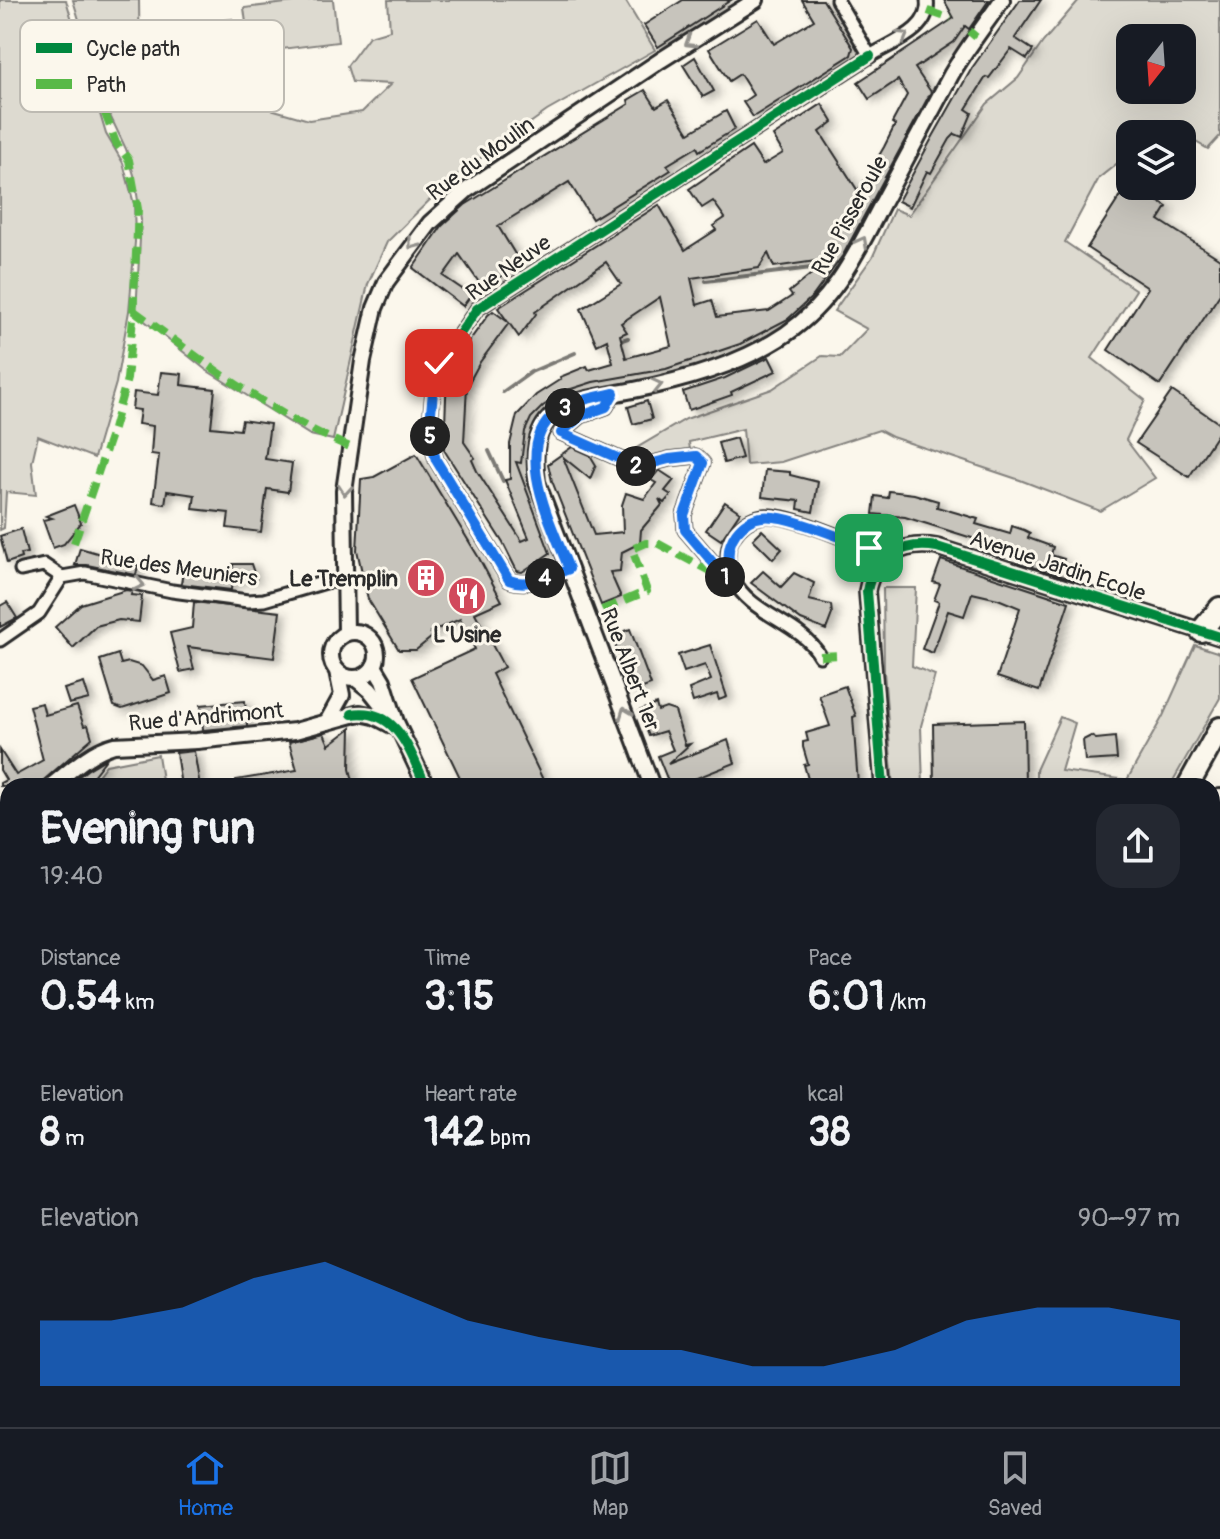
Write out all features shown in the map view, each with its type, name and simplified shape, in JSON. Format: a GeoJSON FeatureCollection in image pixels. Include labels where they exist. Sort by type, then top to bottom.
{"type":"FeatureCollection","features":[{"type":"Feature","properties":{"kind":"highway"},"geometry":{"type":"LineString","coordinates":[[1210,634],[1220,608]]}},
{"type":"Feature","properties":{"kind":"highway"},"geometry":{"type":"LineString","coordinates":[[1192,778],[1220,728]]}},
{"type":"Feature","properties":{"kind":"main road","name":"Rue du Moulin"},"geometry":{"type":"LineString","coordinates":[[346,633],[344,491],[363,361],[375,308],[386,282],[430,223],[467,190],[756,0]]}},
{"type":"Feature","properties":{"kind":"main road","name":"Rue Pisseroule"},"geometry":{"type":"LineString","coordinates":[[569,569],[537,482],[534,453],[543,427],[557,411],[614,393],[693,376],[736,360],[785,335],[813,314],[841,281],[953,71],[1002,0]]}},
{"type":"Feature","properties":{"kind":"main road","name":"Avenue Jardin Ecole"},"geometry":{"type":"LineString","coordinates":[[885,559],[914,545],[937,547],[1210,634]]}},
{"type":"Feature","properties":{"kind":"main road"},"geometry":{"type":"LineString","coordinates":[[882,778],[867,591],[870,576],[885,559]]}},
{"type":"Feature","properties":{"kind":"main road","name":"Rue Albert 1er"},"geometry":{"type":"LineString","coordinates":[[569,569],[649,778]]}},
{"type":"Feature","properties":{"kind":"main road"},"geometry":{"type":"LineString","coordinates":[[327,722],[342,695],[331,659],[332,646],[346,633],[361,633],[374,642],[377,658],[374,666],[363,676],[355,678]]}},
{"type":"Feature","properties":{"kind":"main road"},"geometry":{"type":"LineString","coordinates":[[374,666],[422,778]]}},
{"type":"Feature","properties":{"kind":"main road"},"geometry":{"type":"LineString","coordinates":[[337,671],[355,678],[370,690],[397,725]]}},
{"type":"Feature","properties":{"kind":"main road","name":"Rue d'Andrimont"},"geometry":{"type":"LineString","coordinates":[[61,778],[105,747],[114,745],[291,732],[360,713],[397,725]]}},
{"type":"Feature","properties":{"kind":"street"},"geometry":{"type":"LineString","coordinates":[[837,0],[870,56],[919,27],[926,18],[927,0]]}},
{"type":"Feature","properties":{"kind":"street","name":"Rue Neuve"},"geometry":{"type":"LineString","coordinates":[[569,569],[531,582],[509,580],[436,460],[429,434],[435,370],[477,309],[870,56]]}},
{"type":"Feature","properties":{"kind":"street"},"geometry":{"type":"LineString","coordinates":[[614,393],[606,407],[581,416],[561,433],[638,467],[696,456],[703,463],[684,515],[685,530],[727,579],[734,580]]}},
{"type":"Feature","properties":{"kind":"street"},"geometry":{"type":"LineString","coordinates":[[820,656],[812,641],[749,598],[734,580],[727,561],[732,539],[750,520],[765,516],[804,525],[869,548],[885,559]]}},
{"type":"Feature","properties":{"kind":"street","name":"Rue des Meuniers"},"geometry":{"type":"LineString","coordinates":[[21,570],[44,565],[62,577],[85,573],[172,591],[248,601],[264,600],[329,581],[346,582]]}},
{"type":"Feature","properties":{"kind":"street"},"geometry":{"type":"LineString","coordinates":[[0,640],[39,613],[62,577]]}},
{"type":"Feature","properties":{"kind":"shaded area"},"geometry":{"type":"Polygon","coordinates":[[[0,0],[66,0],[72,20],[20,20],[20,112],[99,112],[106,134],[123,163],[134,204],[135,242],[129,311],[116,383],[94,458],[38,436],[32,462],[36,495],[6,492],[4,528],[0,530],[0,0]]]}},
{"type":"Feature","properties":{"kind":"shaded area"},"geometry":{"type":"Polygon","coordinates":[[[73,0],[139,0],[139,20],[79,20],[73,0]]]}},
{"type":"Feature","properties":{"kind":"shaded area"},"geometry":{"type":"Polygon","coordinates":[[[333,0],[338,42],[284,49],[284,20],[246,20],[244,8],[333,0]]]}},
{"type":"Feature","properties":{"kind":"shaded area"},"geometry":{"type":"Polygon","coordinates":[[[388,0],[625,0],[655,50],[547,111],[450,180],[387,242],[368,284],[333,440],[310,435],[206,370],[136,314],[141,220],[134,175],[108,112],[281,112],[309,120],[362,112],[391,84],[352,82],[347,66],[369,36],[390,30],[388,0]]]}},
{"type":"Feature","properties":{"kind":"shaded area"},"geometry":{"type":"Polygon","coordinates":[[[1079,0],[1220,0],[1220,136],[1208,149],[1196,142],[1196,120],[1116,120],[1116,164],[1099,178],[1065,242],[1136,290],[1092,358],[1145,400],[1126,440],[1155,478],[1100,511],[879,430],[781,462],[746,465],[743,429],[689,442],[690,450],[682,452],[649,457],[623,456],[686,419],[772,389],[822,356],[840,357],[867,329],[834,311],[873,256],[894,209],[909,215],[987,104],[1018,78],[1043,42],[1079,0]]]}},
{"type":"Feature","properties":{"kind":"shaded area"},"geometry":{"type":"Polygon","coordinates":[[[883,588],[916,588],[912,666],[935,675],[921,726],[923,778],[892,778],[884,671],[883,588]]]}},
{"type":"Feature","properties":{"kind":"shaded area"},"geometry":{"type":"Polygon","coordinates":[[[1195,645],[1220,653],[1220,698],[1175,778],[1128,778],[1163,716],[1195,645]]]}},
{"type":"Feature","properties":{"kind":"shaded area"},"geometry":{"type":"Polygon","coordinates":[[[1060,717],[1075,723],[1061,771],[1112,778],[1036,778],[1036,770],[1060,717]]]}},
{"type":"Feature","properties":{"kind":"shaded area"},"geometry":{"type":"Polygon","coordinates":[[[158,755],[162,778],[96,778],[106,765],[158,755]]]}},
{"type":"Feature","properties":{"kind":"building"},"geometry":{"type":"Polygon","coordinates":[[[683,0],[731,0],[658,47],[644,25],[683,0]]]}},
{"type":"Feature","properties":{"kind":"building"},"geometry":{"type":"Polygon","coordinates":[[[802,0],[823,0],[853,48],[851,55],[753,117],[743,102],[753,95],[740,74],[729,81],[709,49],[758,19],[774,44],[814,20],[802,0]]]}},
{"type":"Feature","properties":{"kind":"building"},"geometry":{"type":"Polygon","coordinates":[[[944,0],[989,0],[969,29],[965,26],[954,42],[915,68],[931,92],[843,255],[813,296],[788,319],[740,344],[666,369],[593,382],[568,390],[531,418],[525,431],[521,463],[516,462],[550,553],[522,572],[517,571],[503,543],[444,450],[447,372],[488,315],[493,311],[508,322],[498,308],[659,205],[685,250],[716,230],[713,226],[725,218],[713,201],[702,208],[689,189],[751,147],[763,165],[783,153],[773,136],[822,104],[833,122],[820,132],[858,191],[884,147],[907,95],[898,80],[869,99],[858,82],[954,18],[944,0]],[[768,253],[759,268],[691,278],[697,305],[712,300],[717,317],[769,311],[792,296],[789,292],[830,259],[774,267],[768,253]],[[606,262],[535,312],[519,337],[509,323],[480,362],[467,386],[464,442],[475,458],[472,460],[477,471],[522,541],[529,538],[505,480],[510,479],[510,444],[517,415],[536,395],[560,377],[587,366],[589,370],[613,363],[607,340],[597,345],[581,309],[621,284],[606,262]],[[660,297],[621,323],[627,332],[620,335],[626,358],[671,346],[660,297]]]}},
{"type":"Feature","properties":{"kind":"building"},"geometry":{"type":"Polygon","coordinates":[[[1020,0],[1041,0],[1015,38],[1033,50],[1027,59],[1011,49],[989,78],[986,77],[966,109],[972,113],[962,137],[955,134],[950,139],[931,173],[927,171],[910,207],[898,201],[972,68],[1020,0]]]}},
{"type":"Feature","properties":{"kind":"building"},"geometry":{"type":"Polygon","coordinates":[[[695,57],[714,91],[703,97],[683,65],[695,57]]]}},
{"type":"Feature","properties":{"kind":"building"},"geometry":{"type":"Polygon","coordinates":[[[645,90],[656,107],[668,100],[689,133],[726,111],[735,129],[699,151],[697,147],[667,165],[671,170],[592,219],[569,182],[498,226],[521,264],[483,288],[459,254],[443,276],[471,295],[463,306],[413,268],[442,226],[465,205],[629,104],[628,100],[645,90]]]}},
{"type":"Feature","properties":{"kind":"building"},"geometry":{"type":"Polygon","coordinates":[[[1118,200],[1155,200],[1167,207],[1159,220],[1220,259],[1220,294],[1160,385],[1108,350],[1148,288],[1087,248],[1118,200]]]}},
{"type":"Feature","properties":{"kind":"building"},"geometry":{"type":"Polygon","coordinates":[[[769,357],[776,371],[731,392],[732,395],[689,410],[683,392],[725,378],[769,357]]]}},
{"type":"Feature","properties":{"kind":"building"},"geometry":{"type":"Polygon","coordinates":[[[161,372],[182,374],[181,385],[215,389],[211,427],[240,430],[242,420],[270,424],[265,459],[292,463],[288,492],[267,489],[261,532],[227,528],[229,513],[193,509],[195,495],[167,491],[165,504],[153,502],[159,455],[151,454],[153,426],[138,424],[140,410],[132,409],[134,392],[158,395],[161,372]]]}},
{"type":"Feature","properties":{"kind":"building"},"geometry":{"type":"Polygon","coordinates":[[[1172,391],[1220,424],[1220,430],[1189,477],[1136,443],[1172,391]]]}},
{"type":"Feature","properties":{"kind":"building"},"geometry":{"type":"Polygon","coordinates":[[[647,401],[652,419],[633,424],[628,407],[647,401]]]}},
{"type":"Feature","properties":{"kind":"building"},"geometry":{"type":"Polygon","coordinates":[[[736,438],[742,458],[724,463],[718,443],[736,438]]]}},
{"type":"Feature","properties":{"kind":"building"},"geometry":{"type":"Polygon","coordinates":[[[572,447],[590,455],[596,465],[590,479],[563,457],[594,535],[623,532],[622,505],[626,493],[644,499],[656,483],[651,480],[659,470],[674,480],[665,491],[671,495],[664,503],[659,499],[662,505],[641,530],[640,543],[622,552],[620,571],[610,572],[621,597],[601,605],[548,464],[572,447]]]}},
{"type":"Feature","properties":{"kind":"building"},"geometry":{"type":"Polygon","coordinates":[[[416,454],[479,558],[502,601],[475,613],[504,667],[492,674],[542,778],[460,778],[412,678],[475,649],[460,619],[430,632],[432,637],[416,650],[399,650],[368,599],[357,550],[361,479],[374,477],[416,454]]]}},
{"type":"Feature","properties":{"kind":"building"},"geometry":{"type":"Polygon","coordinates":[[[765,470],[790,472],[790,475],[818,482],[813,512],[798,509],[799,501],[762,497],[765,470]]]}},
{"type":"Feature","properties":{"kind":"building"},"geometry":{"type":"Polygon","coordinates":[[[889,491],[938,501],[937,507],[978,519],[976,524],[1010,534],[1012,526],[1024,530],[1030,533],[1028,538],[1053,547],[1051,555],[1064,559],[1061,566],[1077,572],[1075,580],[1032,567],[1034,559],[972,538],[905,517],[873,514],[875,496],[888,498],[889,491]]]}},
{"type":"Feature","properties":{"kind":"building"},"geometry":{"type":"Polygon","coordinates":[[[725,502],[740,512],[721,540],[706,530],[725,502]]]}},
{"type":"Feature","properties":{"kind":"building"},"geometry":{"type":"Polygon","coordinates":[[[74,505],[81,523],[64,544],[53,548],[43,520],[74,505]]]}},
{"type":"Feature","properties":{"kind":"building"},"geometry":{"type":"Polygon","coordinates":[[[21,529],[27,553],[7,563],[0,536],[21,529]]]}},
{"type":"Feature","properties":{"kind":"building"},"geometry":{"type":"Polygon","coordinates":[[[762,530],[782,549],[773,559],[753,539],[762,530]]]}},
{"type":"Feature","properties":{"kind":"building"},"geometry":{"type":"Polygon","coordinates":[[[80,548],[138,565],[136,575],[75,565],[80,548]]]}},
{"type":"Feature","properties":{"kind":"building"},"geometry":{"type":"Polygon","coordinates":[[[941,560],[1069,602],[1039,691],[997,677],[1020,608],[998,599],[972,593],[964,616],[948,611],[933,653],[922,649],[939,602],[934,600],[940,584],[933,582],[941,560]]]}},
{"type":"Feature","properties":{"kind":"building"},"geometry":{"type":"Polygon","coordinates":[[[233,564],[251,564],[256,579],[233,581],[233,564]]]}},
{"type":"Feature","properties":{"kind":"building"},"geometry":{"type":"Polygon","coordinates":[[[183,571],[232,576],[231,590],[181,584],[183,571]]]}},
{"type":"Feature","properties":{"kind":"building"},"geometry":{"type":"Polygon","coordinates":[[[763,571],[781,587],[794,573],[814,583],[809,600],[831,605],[832,614],[826,630],[801,620],[751,583],[763,571]]]}},
{"type":"Feature","properties":{"kind":"building"},"geometry":{"type":"Polygon","coordinates":[[[126,590],[132,591],[131,595],[142,596],[139,622],[119,620],[96,626],[73,648],[55,627],[81,604],[126,590]]]}},
{"type":"Feature","properties":{"kind":"building"},"geometry":{"type":"Polygon","coordinates":[[[7,602],[17,618],[0,627],[0,606],[7,602]]]}},
{"type":"Feature","properties":{"kind":"building"},"geometry":{"type":"Polygon","coordinates":[[[194,602],[280,612],[274,658],[188,647],[194,669],[180,672],[170,633],[192,628],[194,602]]]}},
{"type":"Feature","properties":{"kind":"building"},"geometry":{"type":"Polygon","coordinates":[[[630,629],[651,685],[632,692],[612,636],[630,629]]]}},
{"type":"Feature","properties":{"kind":"building"},"geometry":{"type":"Polygon","coordinates":[[[710,645],[727,697],[719,700],[717,694],[693,702],[689,689],[711,680],[705,665],[684,672],[678,655],[710,645]]]}},
{"type":"Feature","properties":{"kind":"building"},"geometry":{"type":"Polygon","coordinates":[[[118,654],[121,664],[129,662],[142,666],[153,680],[166,676],[171,693],[122,709],[114,706],[100,660],[118,654]]]}},
{"type":"Feature","properties":{"kind":"building"},"geometry":{"type":"Polygon","coordinates":[[[84,683],[89,699],[69,704],[64,689],[84,683]]]}},
{"type":"Feature","properties":{"kind":"building"},"geometry":{"type":"Polygon","coordinates":[[[845,686],[856,716],[853,717],[858,778],[808,778],[803,747],[803,742],[808,741],[806,733],[830,726],[819,695],[845,686]]]}},
{"type":"Feature","properties":{"kind":"building"},"geometry":{"type":"Polygon","coordinates":[[[245,701],[247,726],[203,730],[201,705],[245,701]]]}},
{"type":"Feature","properties":{"kind":"building"},"geometry":{"type":"Polygon","coordinates":[[[42,703],[45,715],[77,706],[92,738],[46,778],[5,778],[0,770],[0,750],[16,775],[43,760],[29,706],[42,703]]]}},
{"type":"Feature","properties":{"kind":"building"},"geometry":{"type":"Polygon","coordinates":[[[656,704],[658,711],[666,708],[675,711],[685,745],[690,744],[668,764],[728,740],[735,763],[697,778],[667,778],[658,756],[673,750],[665,731],[649,736],[639,711],[656,704]]]}},
{"type":"Feature","properties":{"kind":"building"},"geometry":{"type":"Polygon","coordinates":[[[1024,721],[1025,778],[934,778],[933,724],[1024,721]]]}},
{"type":"Feature","properties":{"kind":"building"},"geometry":{"type":"Polygon","coordinates":[[[351,728],[352,778],[248,778],[297,770],[289,742],[324,733],[329,745],[351,728]]]}},
{"type":"Feature","properties":{"kind":"building"},"geometry":{"type":"Polygon","coordinates":[[[1091,736],[1096,739],[1115,737],[1117,759],[1085,761],[1083,740],[1091,736]]]}},
{"type":"Feature","properties":{"kind":"building"},"geometry":{"type":"Polygon","coordinates":[[[194,751],[199,778],[180,778],[176,753],[194,751]]]}},
{"type":"Feature","properties":{"kind":"building"},"geometry":{"type":"Polygon","coordinates":[[[107,758],[91,778],[77,778],[107,758]]]}},
{"type":"Feature","properties":{"kind":"waterway"},"geometry":{"type":"LineString","coordinates":[[706,281],[811,268],[822,256]]}},
{"type":"Feature","properties":{"kind":"waterway"},"geometry":{"type":"LineString","coordinates":[[619,341],[628,338]]}},
{"type":"Feature","properties":{"kind":"waterway"},"geometry":{"type":"LineString","coordinates":[[503,392],[531,372],[575,353]]}},
{"type":"Feature","properties":{"kind":"waterway"},"geometry":{"type":"LineString","coordinates":[[489,451],[503,481]]}},
{"type":"Feature","properties":{"kind":"marked path"},"geometry":{"type":"LineString","coordinates":[[928,11],[951,19]]}},
{"type":"Feature","properties":{"kind":"marked path"},"geometry":{"type":"LineString","coordinates":[[969,31],[976,37]]}},
{"type":"Feature","properties":{"kind":"marked path"},"geometry":{"type":"LineString","coordinates":[[74,543],[127,379],[133,319],[138,209],[129,160],[116,143],[104,112]]}},
{"type":"Feature","properties":{"kind":"marked path"},"geometry":{"type":"LineString","coordinates":[[133,310],[265,403],[350,447]]}},
{"type":"Feature","properties":{"kind":"marked path"},"geometry":{"type":"LineString","coordinates":[[602,610],[647,591],[632,549],[646,543],[657,543],[715,574],[730,587],[738,587]]}},
{"type":"Feature","properties":{"kind":"marked path"},"geometry":{"type":"LineString","coordinates":[[820,656],[840,655]]}},
{"type":"Feature","properties":{"kind":"cycle path"},"geometry":{"type":"LineString","coordinates":[[569,569],[532,582],[509,580],[436,460],[429,434],[435,370],[477,309],[870,56]]}},
{"type":"Feature","properties":{"kind":"cycle path"},"geometry":{"type":"LineString","coordinates":[[882,778],[867,591],[876,569],[902,549],[937,547],[1220,637]]}},
{"type":"Feature","properties":{"kind":"cycle path"},"geometry":{"type":"LineString","coordinates":[[352,714],[368,714],[391,725],[408,747],[422,778]]}},
{"type":"Feature","properties":{"kind":"place","name":"Le Tremplin"},"geometry":{"type":"Point","coordinates":[426,578]}},
{"type":"Feature","properties":{"kind":"place","name":"L'Usine"},"geometry":{"type":"Point","coordinates":[467,596]}},
{"type":"Feature","properties":{"kind":"route"},"geometry":{"type":"LineString","coordinates":[[439,363],[435,370],[429,434],[436,460],[509,580],[531,582],[569,569],[537,482],[534,453],[543,427],[557,411],[614,393],[606,407],[581,416],[561,433],[638,467],[696,456],[703,463],[684,515],[685,530],[727,579],[734,580],[727,561],[732,539],[750,520],[765,516],[804,525],[869,548]]}}]}
